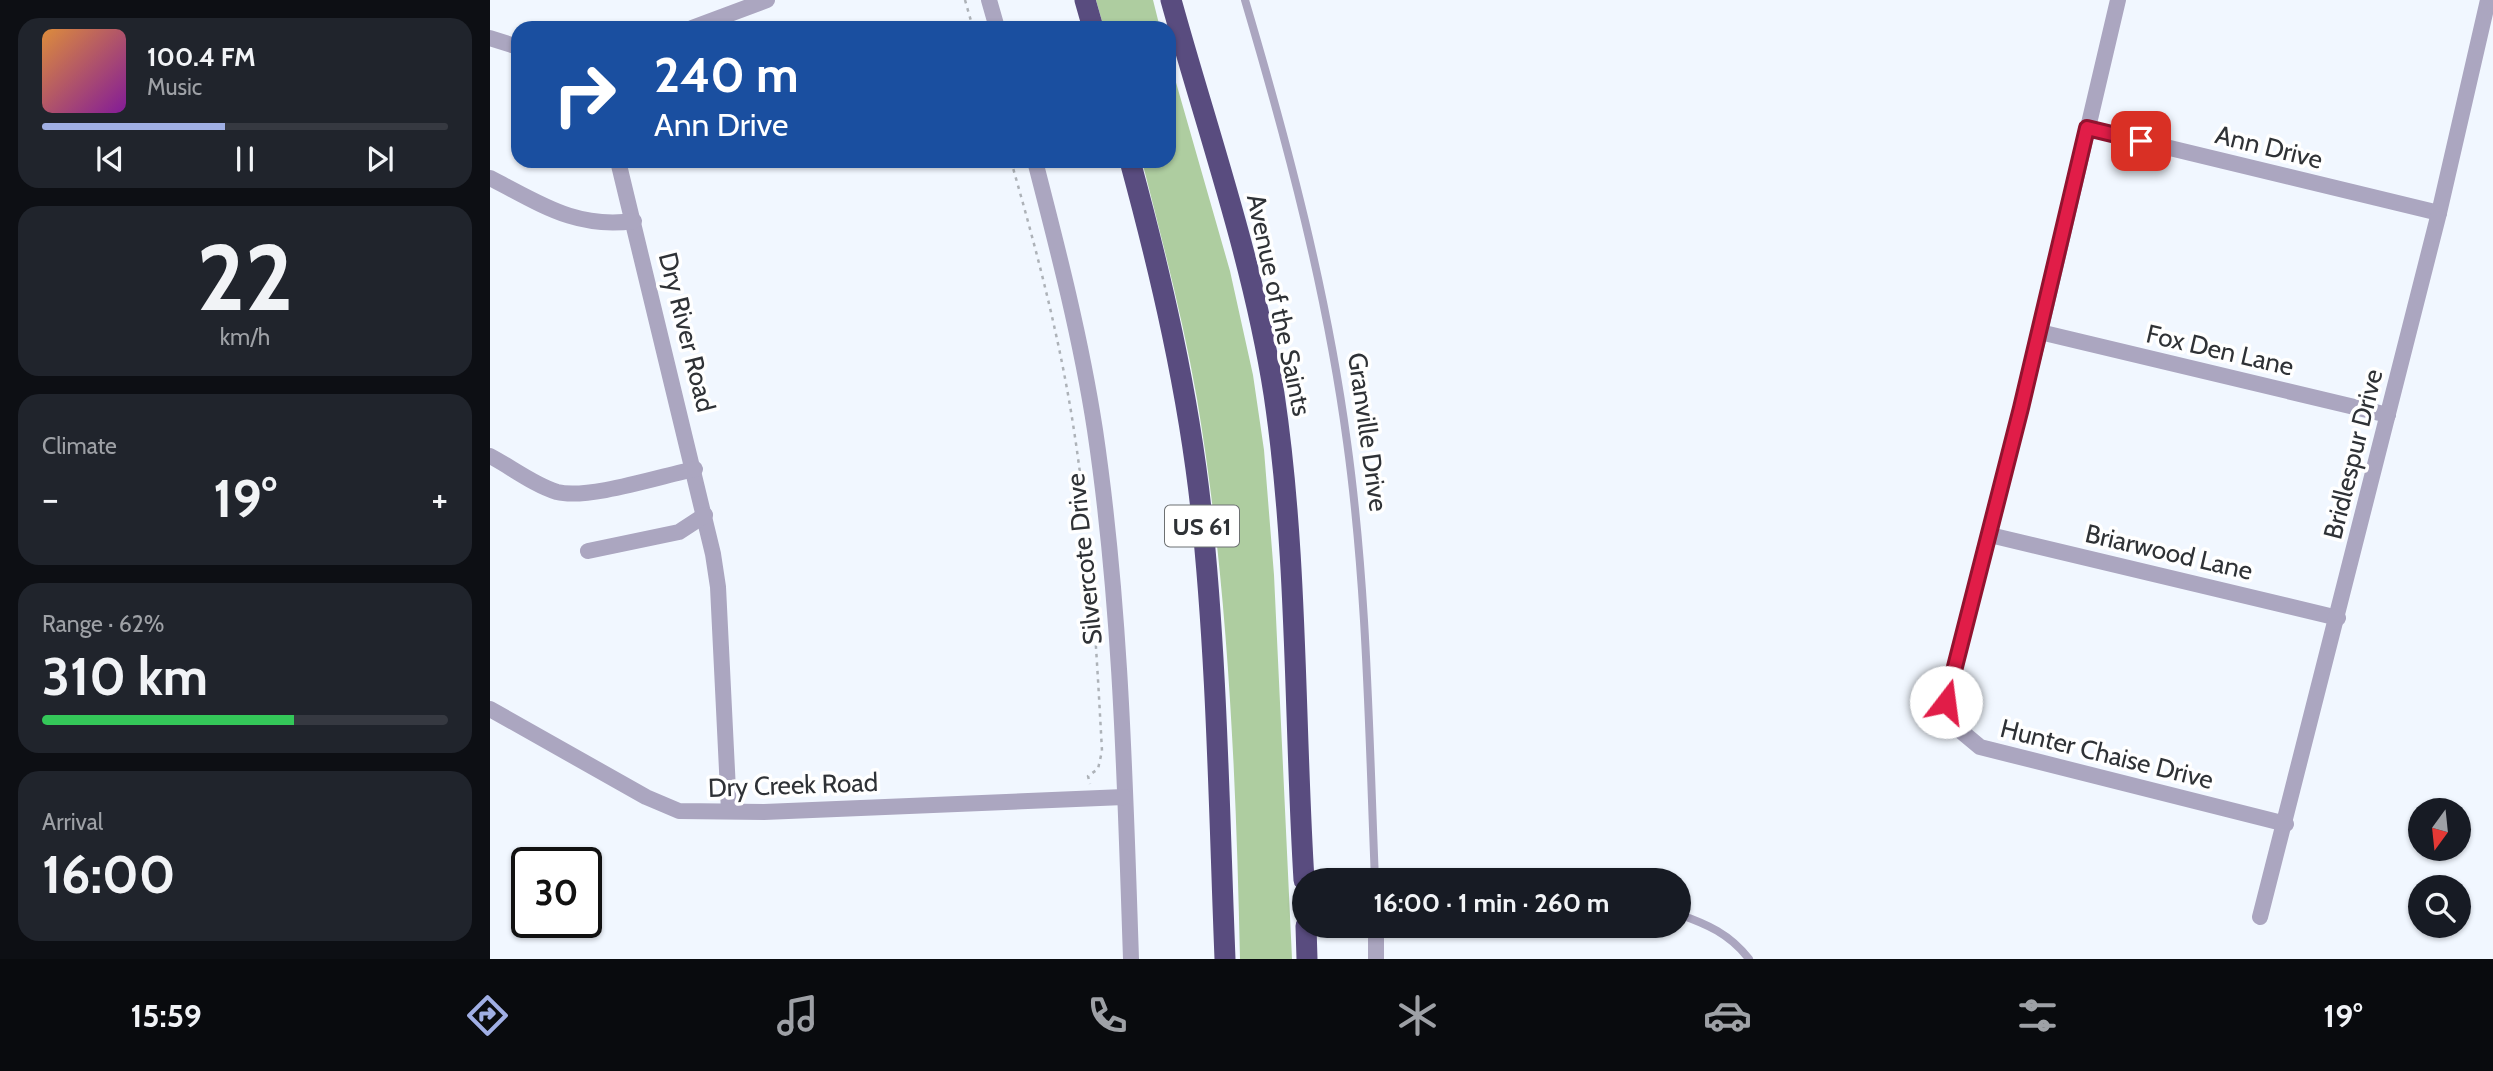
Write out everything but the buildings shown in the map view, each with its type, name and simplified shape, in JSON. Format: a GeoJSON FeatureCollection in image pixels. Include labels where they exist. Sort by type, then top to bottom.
{"type":"FeatureCollection","features":[{"type":"Feature","properties":{"kind":"highway"},"geometry":{"type":"LineString","coordinates":[[1085,0],[1091,21]]}},
{"type":"Feature","properties":{"kind":"highway","name":"Avenue of the Saints"},"geometry":{"type":"LineString","coordinates":[[1171,0],[1248,272],[1274,395],[1290,566],[1303,868]]}},
{"type":"Feature","properties":{"kind":"highway","name":"US 61"},"geometry":{"type":"LineString","coordinates":[[1132,168],[1172,329],[1201,507],[1213,670],[1225,959]]}},
{"type":"Feature","properties":{"kind":"highway"},"geometry":{"type":"LineString","coordinates":[[1215,959],[1224,932]]}},
{"type":"Feature","properties":{"kind":"highway"},"geometry":{"type":"LineString","coordinates":[[1307,941],[1317,959]]}},
{"type":"Feature","properties":{"kind":"street"},"geometry":{"type":"LineString","coordinates":[[706,21],[736,6],[768,0]]}},
{"type":"Feature","properties":{"kind":"street"},"geometry":{"type":"LineString","coordinates":[[989,0],[995,21]]}},
{"type":"Feature","properties":{"kind":"street","name":"Hunter Chaise Drive"},"geometry":{"type":"LineString","coordinates":[[2118,0],[2040,332],[1946,702],[1962,732],[1980,747],[2286,824]]}},
{"type":"Feature","properties":{"kind":"street","name":"Bridlespur Drive"},"geometry":{"type":"LineString","coordinates":[[2260,918],[2439,213],[2488,0]]}},
{"type":"Feature","properties":{"kind":"street"},"geometry":{"type":"LineString","coordinates":[[490,38],[511,45]]}},
{"type":"Feature","properties":{"kind":"street","name":"Ann Drive"},"geometry":{"type":"LineString","coordinates":[[2087,128],[2439,213]]}},
{"type":"Feature","properties":{"kind":"street","name":"Dry River Road"},"geometry":{"type":"LineString","coordinates":[[620,168],[695,469],[718,587],[729,811]]}},
{"type":"Feature","properties":{"kind":"street","name":"Silvercote Drive"},"geometry":{"type":"LineString","coordinates":[[1037,168],[1073,317],[1095,429],[1117,641],[1130,959]]}},
{"type":"Feature","properties":{"kind":"street"},"geometry":{"type":"LineString","coordinates":[[490,178],[569,218],[599,224],[635,221]]}},
{"type":"Feature","properties":{"kind":"street","name":"Fox Den Lane"},"geometry":{"type":"LineString","coordinates":[[2040,332],[2388,415]]}},
{"type":"Feature","properties":{"kind":"street"},"geometry":{"type":"LineString","coordinates":[[490,456],[547,488],[568,494],[588,493],[695,469]]}},
{"type":"Feature","properties":{"kind":"street"},"geometry":{"type":"LineString","coordinates":[[588,551],[679,532],[705,515]]}},
{"type":"Feature","properties":{"kind":"street","name":"Briarwood Lane"},"geometry":{"type":"LineString","coordinates":[[1990,535],[2337,618]]}},
{"type":"Feature","properties":{"kind":"street","name":"Dry Creek Road"},"geometry":{"type":"LineString","coordinates":[[490,709],[646,797],[678,811],[1124,797]]}},
{"type":"Feature","properties":{"kind":"street"},"geometry":{"type":"LineString","coordinates":[[1376,959],[1377,938]]}},
{"type":"Feature","properties":{"kind":"lane","name":"Granville Drive"},"geometry":{"type":"LineString","coordinates":[[1245,0],[1300,201],[1331,341],[1348,444],[1365,650],[1374,868]]}},
{"type":"Feature","properties":{"kind":"lane"},"geometry":{"type":"LineString","coordinates":[[1691,919],[1709,925],[1738,944],[1749,959]]}},
{"type":"Feature","properties":{"kind":"path"},"geometry":{"type":"LineString","coordinates":[[965,0],[971,21]]}},
{"type":"Feature","properties":{"kind":"path"},"geometry":{"type":"LineString","coordinates":[[1013,168],[1059,348],[1086,514],[1094,596],[1102,751],[1098,769],[1088,776],[1094,798]]}},
{"type":"Feature","properties":{"kind":"green space"},"geometry":{"type":"Polygon","coordinates":[[[1096,0],[1153,0],[1158,21],[1102,21],[1096,0]]]}},
{"type":"Feature","properties":{"kind":"green space"},"geometry":{"type":"Polygon","coordinates":[[[1176,82],[1230,271],[1253,375],[1264,450],[1274,575],[1292,959],[1240,959],[1229,678],[1216,538],[1197,399],[1172,280],[1144,168],[1176,168],[1176,82]]]}},
{"type":"Feature","properties":{"kind":"route"},"geometry":{"type":"LineString","coordinates":[[1946,702],[2040,332],[2087,128],[2141,141]]}}]}
